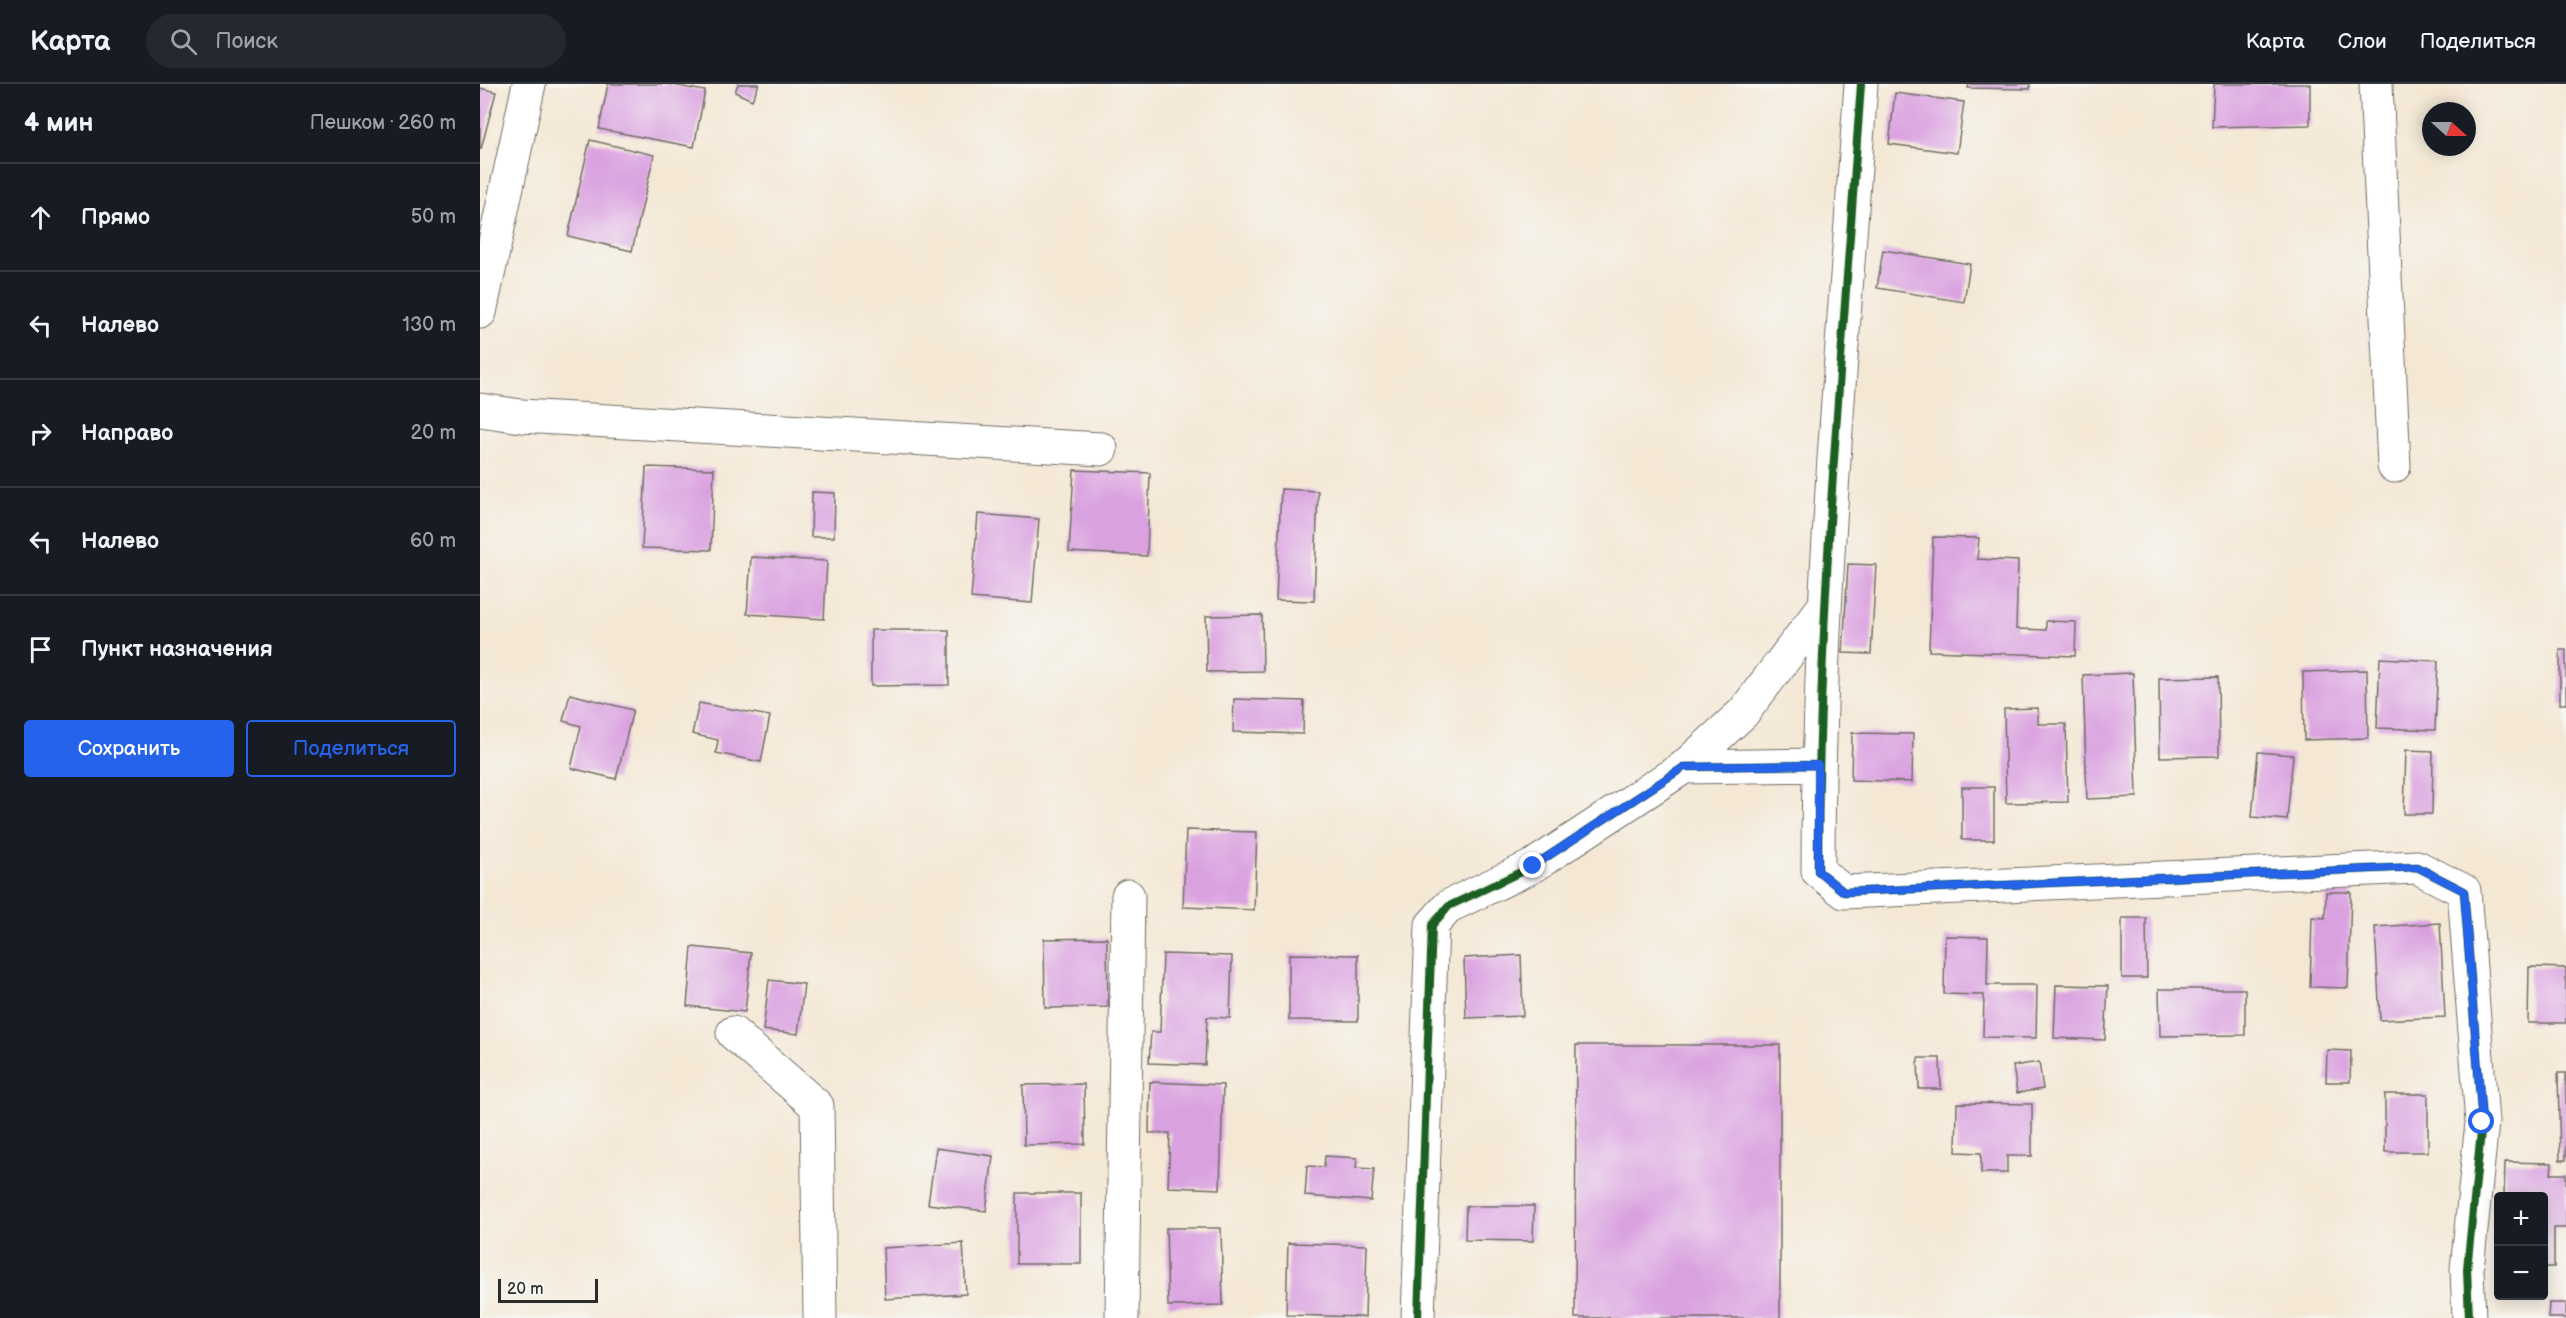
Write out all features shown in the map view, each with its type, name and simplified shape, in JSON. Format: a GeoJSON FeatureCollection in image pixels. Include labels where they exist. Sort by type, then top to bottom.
{"type":"FeatureCollection","features":[{"type":"Feature","properties":{"kind":"street"},"geometry":{"type":"LineString","coordinates":[[480,312],[529,84]]}},
{"type":"Feature","properties":{"kind":"street"},"geometry":{"type":"LineString","coordinates":[[1861,84],[1825,605],[1818,765],[1818,871],[1844,892],[2417,867],[2464,891],[2482,1122],[2467,1269],[2469,1318]]}},
{"type":"Feature","properties":{"kind":"street"},"geometry":{"type":"LineString","coordinates":[[2376,84],[2394,466]]}},
{"type":"Feature","properties":{"kind":"street"},"geometry":{"type":"LineString","coordinates":[[480,410],[533,416],[1101,449]]}},
{"type":"Feature","properties":{"kind":"street"},"geometry":{"type":"LineString","coordinates":[[1418,1318],[1432,925],[1449,906],[1533,866],[1684,767],[1743,713],[1825,605]]}},
{"type":"Feature","properties":{"kind":"street"},"geometry":{"type":"LineString","coordinates":[[1684,767],[1818,765]]}},
{"type":"Feature","properties":{"kind":"street"},"geometry":{"type":"LineString","coordinates":[[1122,1318],[1128,896]]}},
{"type":"Feature","properties":{"kind":"street"},"geometry":{"type":"LineString","coordinates":[[733,1033],[817,1106],[820,1318]]}},
{"type":"Feature","properties":{"kind":"building"},"geometry":{"type":"Polygon","coordinates":[[[608,84],[668,84],[705,91],[694,147],[599,129],[608,84]]]}},
{"type":"Feature","properties":{"kind":"building"},"geometry":{"type":"Polygon","coordinates":[[[738,84],[759,84],[752,100],[735,92],[738,84]]]}},
{"type":"Feature","properties":{"kind":"building"},"geometry":{"type":"Polygon","coordinates":[[[1969,84],[2030,84],[2030,89],[1968,88],[1969,84]]]}},
{"type":"Feature","properties":{"kind":"building"},"geometry":{"type":"Polygon","coordinates":[[[2214,84],[2310,84],[2310,125],[2212,127],[2214,84]]]}},
{"type":"Feature","properties":{"kind":"building"},"geometry":{"type":"Polygon","coordinates":[[[480,88],[496,92],[481,149],[480,149],[480,88]]]}},
{"type":"Feature","properties":{"kind":"building"},"geometry":{"type":"Polygon","coordinates":[[[1895,93],[1964,102],[1957,153],[1889,144],[1895,93]]]}},
{"type":"Feature","properties":{"kind":"building"},"geometry":{"type":"Polygon","coordinates":[[[590,140],[654,155],[632,251],[568,236],[590,140]]]}},
{"type":"Feature","properties":{"kind":"building"},"geometry":{"type":"Polygon","coordinates":[[[1883,250],[1970,264],[1964,302],[1877,288],[1883,250]]]}},
{"type":"Feature","properties":{"kind":"building"},"geometry":{"type":"Polygon","coordinates":[[[646,467],[714,469],[711,550],[642,548],[646,467]]]}},
{"type":"Feature","properties":{"kind":"building"},"geometry":{"type":"Polygon","coordinates":[[[1074,470],[1150,473],[1147,556],[1069,552],[1074,470]]]}},
{"type":"Feature","properties":{"kind":"building"},"geometry":{"type":"Polygon","coordinates":[[[1281,489],[1318,491],[1314,601],[1276,600],[1281,489]]]}},
{"type":"Feature","properties":{"kind":"building"},"geometry":{"type":"Polygon","coordinates":[[[812,492],[835,493],[834,537],[811,537],[812,492]]]}},
{"type":"Feature","properties":{"kind":"building"},"geometry":{"type":"Polygon","coordinates":[[[978,514],[1039,519],[1032,603],[971,598],[978,514]]]}},
{"type":"Feature","properties":{"kind":"building"},"geometry":{"type":"Polygon","coordinates":[[[1933,537],[1979,538],[1977,559],[2018,561],[2016,629],[2046,630],[2046,621],[2076,622],[2075,656],[1929,651],[1933,537]]]}},
{"type":"Feature","properties":{"kind":"building"},"geometry":{"type":"Polygon","coordinates":[[[751,557],[827,561],[824,619],[747,614],[751,557]]]}},
{"type":"Feature","properties":{"kind":"building"},"geometry":{"type":"Polygon","coordinates":[[[1848,564],[1876,565],[1871,654],[1843,653],[1848,564]]]}},
{"type":"Feature","properties":{"kind":"building"},"geometry":{"type":"Polygon","coordinates":[[[1262,615],[1263,671],[1207,672],[1206,616],[1262,615]]]}},
{"type":"Feature","properties":{"kind":"building"},"geometry":{"type":"Polygon","coordinates":[[[871,630],[949,630],[949,685],[871,686],[871,630]]]}},
{"type":"Feature","properties":{"kind":"building"},"geometry":{"type":"Polygon","coordinates":[[[2560,650],[2566,650],[2566,704],[2560,704],[2560,650]]]}},
{"type":"Feature","properties":{"kind":"building"},"geometry":{"type":"Polygon","coordinates":[[[2380,658],[2438,661],[2435,730],[2377,728],[2380,658]]]}},
{"type":"Feature","properties":{"kind":"building"},"geometry":{"type":"Polygon","coordinates":[[[2367,670],[2368,738],[2304,740],[2303,672],[2367,670]]]}},
{"type":"Feature","properties":{"kind":"building"},"geometry":{"type":"Polygon","coordinates":[[[2133,673],[2137,797],[2087,799],[2083,675],[2133,673]]]}},
{"type":"Feature","properties":{"kind":"building"},"geometry":{"type":"Polygon","coordinates":[[[2218,677],[2219,756],[2160,757],[2159,678],[2218,677]]]}},
{"type":"Feature","properties":{"kind":"building"},"geometry":{"type":"Polygon","coordinates":[[[570,694],[633,710],[616,779],[571,768],[581,726],[563,721],[570,694]]]}},
{"type":"Feature","properties":{"kind":"building"},"geometry":{"type":"Polygon","coordinates":[[[1234,699],[1304,701],[1303,734],[1233,732],[1234,699]]]}},
{"type":"Feature","properties":{"kind":"building"},"geometry":{"type":"Polygon","coordinates":[[[699,703],[770,716],[761,762],[716,753],[718,740],[692,734],[699,703]]]}},
{"type":"Feature","properties":{"kind":"building"},"geometry":{"type":"Polygon","coordinates":[[[2038,708],[2038,724],[2066,724],[2068,802],[2006,803],[2004,709],[2038,708]]]}},
{"type":"Feature","properties":{"kind":"building"},"geometry":{"type":"Polygon","coordinates":[[[1852,733],[1913,734],[1912,782],[1851,780],[1852,733]]]}},
{"type":"Feature","properties":{"kind":"building"},"geometry":{"type":"Polygon","coordinates":[[[2406,750],[2433,751],[2432,814],[2404,814],[2406,750]]]}},
{"type":"Feature","properties":{"kind":"building"},"geometry":{"type":"Polygon","coordinates":[[[2258,752],[2293,755],[2287,820],[2252,817],[2258,752]]]}},
{"type":"Feature","properties":{"kind":"building"},"geometry":{"type":"Polygon","coordinates":[[[1962,787],[1994,787],[1994,840],[1962,840],[1962,787]]]}},
{"type":"Feature","properties":{"kind":"building"},"geometry":{"type":"Polygon","coordinates":[[[1186,830],[1257,832],[1254,910],[1183,907],[1186,830]]]}},
{"type":"Feature","properties":{"kind":"building"},"geometry":{"type":"Polygon","coordinates":[[[2326,892],[2351,892],[2348,988],[2310,987],[2312,917],[2325,918],[2326,892]]]}},
{"type":"Feature","properties":{"kind":"building"},"geometry":{"type":"Polygon","coordinates":[[[2122,918],[2146,918],[2147,978],[2122,978],[2122,918]]]}},
{"type":"Feature","properties":{"kind":"building"},"geometry":{"type":"Polygon","coordinates":[[[2440,923],[2445,1017],[2380,1020],[2375,927],[2440,923]]]}},
{"type":"Feature","properties":{"kind":"building"},"geometry":{"type":"Polygon","coordinates":[[[1945,936],[1988,937],[1987,985],[2037,985],[2036,1038],[1983,1037],[1984,995],[1944,994],[1945,936]]]}},
{"type":"Feature","properties":{"kind":"building"},"geometry":{"type":"Polygon","coordinates":[[[1107,938],[1108,1007],[1045,1008],[1044,939],[1107,938]]]}},
{"type":"Feature","properties":{"kind":"building"},"geometry":{"type":"Polygon","coordinates":[[[692,947],[751,953],[745,1012],[687,1006],[692,947]]]}},
{"type":"Feature","properties":{"kind":"building"},"geometry":{"type":"Polygon","coordinates":[[[1163,954],[1232,956],[1230,1018],[1207,1017],[1205,1065],[1149,1063],[1151,1032],[1160,1032],[1163,954]]]}},
{"type":"Feature","properties":{"kind":"building"},"geometry":{"type":"Polygon","coordinates":[[[1289,954],[1358,955],[1358,1021],[1289,1020],[1289,954]]]}},
{"type":"Feature","properties":{"kind":"building"},"geometry":{"type":"Polygon","coordinates":[[[1521,955],[1523,1016],[1466,1018],[1464,958],[1521,955]]]}},
{"type":"Feature","properties":{"kind":"building"},"geometry":{"type":"Polygon","coordinates":[[[2529,967],[2566,968],[2566,1023],[2528,1023],[2529,967]]]}},
{"type":"Feature","properties":{"kind":"building"},"geometry":{"type":"Polygon","coordinates":[[[769,980],[804,984],[798,1034],[763,1030],[769,980]]]}},
{"type":"Feature","properties":{"kind":"building"},"geometry":{"type":"Polygon","coordinates":[[[2056,985],[2108,986],[2105,1040],[2054,1038],[2056,985]]]}},
{"type":"Feature","properties":{"kind":"building"},"geometry":{"type":"Polygon","coordinates":[[[2159,989],[2245,989],[2245,1035],[2160,1036],[2159,989]]]}},
{"type":"Feature","properties":{"kind":"building"},"geometry":{"type":"Polygon","coordinates":[[[1576,1045],[1780,1045],[1780,1318],[1575,1318],[1576,1045]]]}},
{"type":"Feature","properties":{"kind":"building"},"geometry":{"type":"Polygon","coordinates":[[[2327,1050],[2351,1051],[2350,1082],[2326,1082],[2327,1050]]]}},
{"type":"Feature","properties":{"kind":"building"},"geometry":{"type":"Polygon","coordinates":[[[1918,1058],[1940,1058],[1941,1089],[1919,1089],[1918,1058]]]}},
{"type":"Feature","properties":{"kind":"building"},"geometry":{"type":"Polygon","coordinates":[[[2039,1062],[2043,1089],[2017,1093],[2013,1066],[2039,1062]]]}},
{"type":"Feature","properties":{"kind":"building"},"geometry":{"type":"Polygon","coordinates":[[[2558,1073],[2566,1073],[2566,1160],[2560,1160],[2558,1073]]]}},
{"type":"Feature","properties":{"kind":"building"},"geometry":{"type":"Polygon","coordinates":[[[1150,1082],[1223,1085],[1220,1189],[1168,1187],[1170,1133],[1149,1133],[1150,1082]]]}},
{"type":"Feature","properties":{"kind":"building"},"geometry":{"type":"Polygon","coordinates":[[[1084,1084],[1085,1144],[1024,1145],[1023,1085],[1084,1084]]]}},
{"type":"Feature","properties":{"kind":"building"},"geometry":{"type":"Polygon","coordinates":[[[2385,1094],[2428,1094],[2428,1152],[2385,1152],[2385,1094]]]}},
{"type":"Feature","properties":{"kind":"building"},"geometry":{"type":"Polygon","coordinates":[[[1957,1103],[2032,1104],[2032,1156],[2007,1156],[2007,1173],[1981,1173],[1981,1153],[1956,1152],[1957,1103]]]}},
{"type":"Feature","properties":{"kind":"building"},"geometry":{"type":"Polygon","coordinates":[[[936,1148],[993,1156],[986,1211],[928,1204],[936,1148]]]}},
{"type":"Feature","properties":{"kind":"building"},"geometry":{"type":"Polygon","coordinates":[[[1325,1156],[1357,1158],[1356,1168],[1374,1169],[1371,1201],[1305,1196],[1307,1166],[1324,1167],[1325,1156]]]}},
{"type":"Feature","properties":{"kind":"building"},"geometry":{"type":"Polygon","coordinates":[[[2505,1162],[2552,1163],[2551,1174],[2566,1174],[2566,1228],[2554,1228],[2554,1267],[2548,1267],[2548,1192],[2504,1192],[2505,1162]]]}},
{"type":"Feature","properties":{"kind":"building"},"geometry":{"type":"Polygon","coordinates":[[[1017,1193],[1081,1193],[1081,1264],[1017,1264],[1017,1193]]]}},
{"type":"Feature","properties":{"kind":"building"},"geometry":{"type":"Polygon","coordinates":[[[1466,1206],[1534,1206],[1533,1241],[1465,1240],[1466,1206]]]}},
{"type":"Feature","properties":{"kind":"building"},"geometry":{"type":"Polygon","coordinates":[[[1166,1228],[1221,1228],[1223,1305],[1168,1306],[1166,1228]]]}},
{"type":"Feature","properties":{"kind":"building"},"geometry":{"type":"Polygon","coordinates":[[[963,1243],[966,1294],[885,1299],[883,1248],[963,1243]]]}},
{"type":"Feature","properties":{"kind":"building"},"geometry":{"type":"Polygon","coordinates":[[[1288,1243],[1367,1245],[1365,1317],[1286,1315],[1288,1243]]]}},
{"type":"Feature","properties":{"kind":"building"},"geometry":{"type":"Polygon","coordinates":[[[2549,1303],[2566,1303],[2566,1318],[2548,1318],[2549,1303]]]}},
{"type":"Feature","properties":{"kind":"cycle path"},"geometry":{"type":"LineString","coordinates":[[1861,84],[1827,575],[1819,772],[1818,871],[1844,892],[2417,867],[2464,891],[2482,1122],[2467,1269],[2469,1318]]}},
{"type":"Feature","properties":{"kind":"cycle path"},"geometry":{"type":"LineString","coordinates":[[1418,1318],[1432,925],[1449,906],[1533,866],[1684,767],[1818,765]]}},
{"type":"Feature","properties":{"kind":"route"},"geometry":{"type":"LineString","coordinates":[[1533,866],[1684,767],[1818,765],[1818,871],[1844,892],[2417,867],[2464,891],[2482,1122]]}}]}
